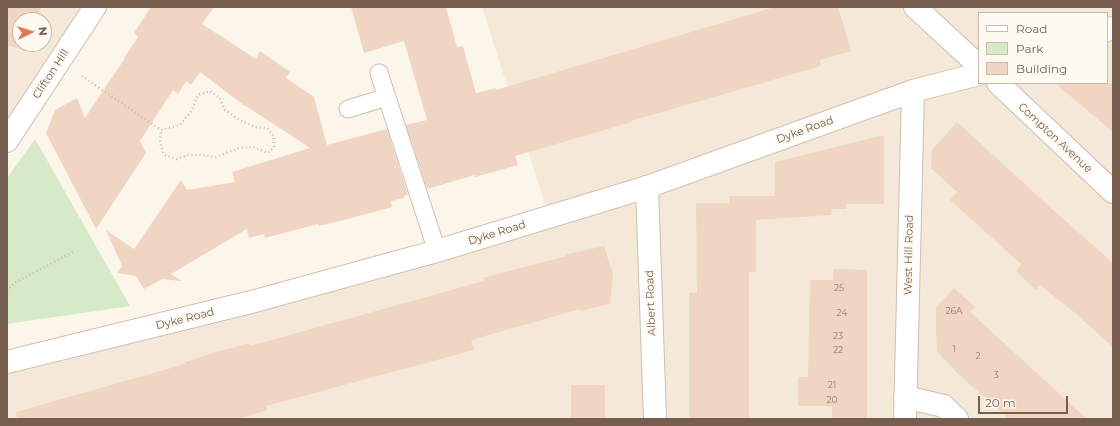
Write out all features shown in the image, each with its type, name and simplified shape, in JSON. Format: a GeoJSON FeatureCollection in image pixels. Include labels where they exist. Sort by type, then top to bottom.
{"type":"FeatureCollection","features":[{"type":"Feature","properties":{"kind":"street","name":"Clifton Hill"},"geometry":{"type":"LineString","coordinates":[[7,141],[96,7]]}},
{"type":"Feature","properties":{"kind":"street"},"geometry":{"type":"LineString","coordinates":[[915,7],[978,65]]}},
{"type":"Feature","properties":{"kind":"street","name":"Dyke Road"},"geometry":{"type":"LineString","coordinates":[[7,362],[255,301],[437,251],[647,187],[913,91],[978,74]]}},
{"type":"Feature","properties":{"kind":"street","name":"Compton Avenue"},"geometry":{"type":"LineString","coordinates":[[999,84],[1113,192]]}},
{"type":"Feature","properties":{"kind":"street","name":"West Hill Road"},"geometry":{"type":"LineString","coordinates":[[905,419],[913,91]]}},
{"type":"Feature","properties":{"kind":"street","name":"Albert Road"},"geometry":{"type":"LineString","coordinates":[[647,187],[654,419]]}},
{"type":"Feature","properties":{"kind":"street"},"geometry":{"type":"LineString","coordinates":[[905,397],[944,406],[957,419]]}},
{"type":"Feature","properties":{"kind":"lane"},"geometry":{"type":"LineString","coordinates":[[379,73],[437,251]]}},
{"type":"Feature","properties":{"kind":"lane"},"geometry":{"type":"LineString","coordinates":[[348,109],[387,97]]}},
{"type":"Feature","properties":{"kind":"path"},"geometry":{"type":"LineString","coordinates":[[60,61],[161,130],[180,125],[192,110],[198,95],[210,91],[220,98],[224,109],[239,120],[255,127],[267,128],[274,136],[274,148],[268,153],[253,147],[239,148],[216,157],[187,154],[177,159],[164,155],[160,142],[161,130]]}},
{"type":"Feature","properties":{"kind":"path"},"geometry":{"type":"LineString","coordinates":[[7,291],[14,283],[75,251]]}},
{"type":"Feature","properties":{"kind":"shaded area"},"geometry":{"type":"Polygon","coordinates":[[[7,7],[88,7],[7,139],[7,7]]]}},
{"type":"Feature","properties":{"kind":"shaded area"},"geometry":{"type":"Polygon","coordinates":[[[482,7],[1113,7],[1113,419],[7,419],[7,359],[551,223],[482,7]]]}},
{"type":"Feature","properties":{"kind":"green space"},"geometry":{"type":"Polygon","coordinates":[[[35,139],[130,306],[7,324],[7,178],[35,139]]]}},
{"type":"Feature","properties":{"kind":"building"},"geometry":{"type":"Polygon","coordinates":[[[7,7],[41,7],[39,12],[12,12],[12,47],[7,45],[7,7]]]}},
{"type":"Feature","properties":{"kind":"building"},"geometry":{"type":"Polygon","coordinates":[[[151,7],[214,7],[202,24],[256,59],[260,51],[290,72],[286,78],[314,97],[327,145],[387,129],[408,195],[404,196],[404,198],[391,201],[392,207],[344,220],[319,226],[318,224],[265,238],[264,234],[249,238],[247,229],[171,274],[182,281],[162,279],[144,289],[136,276],[117,273],[122,266],[106,230],[134,249],[181,180],[187,190],[235,182],[232,172],[310,148],[246,107],[200,72],[191,85],[186,81],[178,94],[173,90],[140,141],[146,153],[96,229],[46,133],[55,110],[77,98],[85,118],[138,37],[134,33],[151,7]]]}},
{"type":"Feature","properties":{"kind":"building"},"geometry":{"type":"Polygon","coordinates":[[[351,7],[446,7],[457,47],[463,46],[476,93],[496,88],[496,90],[775,7],[838,7],[851,51],[820,60],[821,66],[515,156],[518,165],[475,177],[475,175],[427,189],[406,125],[427,120],[404,41],[364,53],[351,7]]]}},
{"type":"Feature","properties":{"kind":"building"},"geometry":{"type":"Polygon","coordinates":[[[1113,83],[1113,132],[1056,84],[1113,83]]]}},
{"type":"Feature","properties":{"kind":"building"},"geometry":{"type":"Polygon","coordinates":[[[957,122],[1113,263],[1113,347],[1075,313],[1040,285],[1036,290],[1016,271],[1021,264],[950,200],[957,192],[931,168],[932,150],[957,122]]]}},
{"type":"Feature","properties":{"kind":"building"},"geometry":{"type":"Polygon","coordinates":[[[884,135],[884,204],[846,204],[846,209],[832,209],[831,215],[756,220],[756,272],[749,272],[749,419],[689,419],[689,293],[697,293],[696,203],[729,203],[729,196],[775,196],[775,162],[884,135]]]}},
{"type":"Feature","properties":{"kind":"building"},"geometry":{"type":"Polygon","coordinates":[[[604,246],[613,275],[610,304],[581,311],[580,309],[471,340],[474,350],[266,406],[268,410],[237,419],[17,419],[16,412],[185,364],[185,362],[216,352],[249,343],[250,346],[484,281],[483,278],[566,256],[565,255],[604,246]]]}},
{"type":"Feature","properties":{"kind":"building"},"geometry":{"type":"Polygon","coordinates":[[[833,269],[867,270],[867,419],[832,419],[832,406],[798,406],[798,377],[808,377],[810,280],[833,280],[833,269]]]}},
{"type":"Feature","properties":{"kind":"building"},"geometry":{"type":"Polygon","coordinates":[[[954,288],[975,307],[970,312],[1087,419],[1009,419],[955,371],[937,351],[936,331],[936,307],[954,288]]]}},
{"type":"Feature","properties":{"kind":"building"},"geometry":{"type":"Polygon","coordinates":[[[571,385],[605,385],[605,419],[571,419],[571,385]]]}}]}
